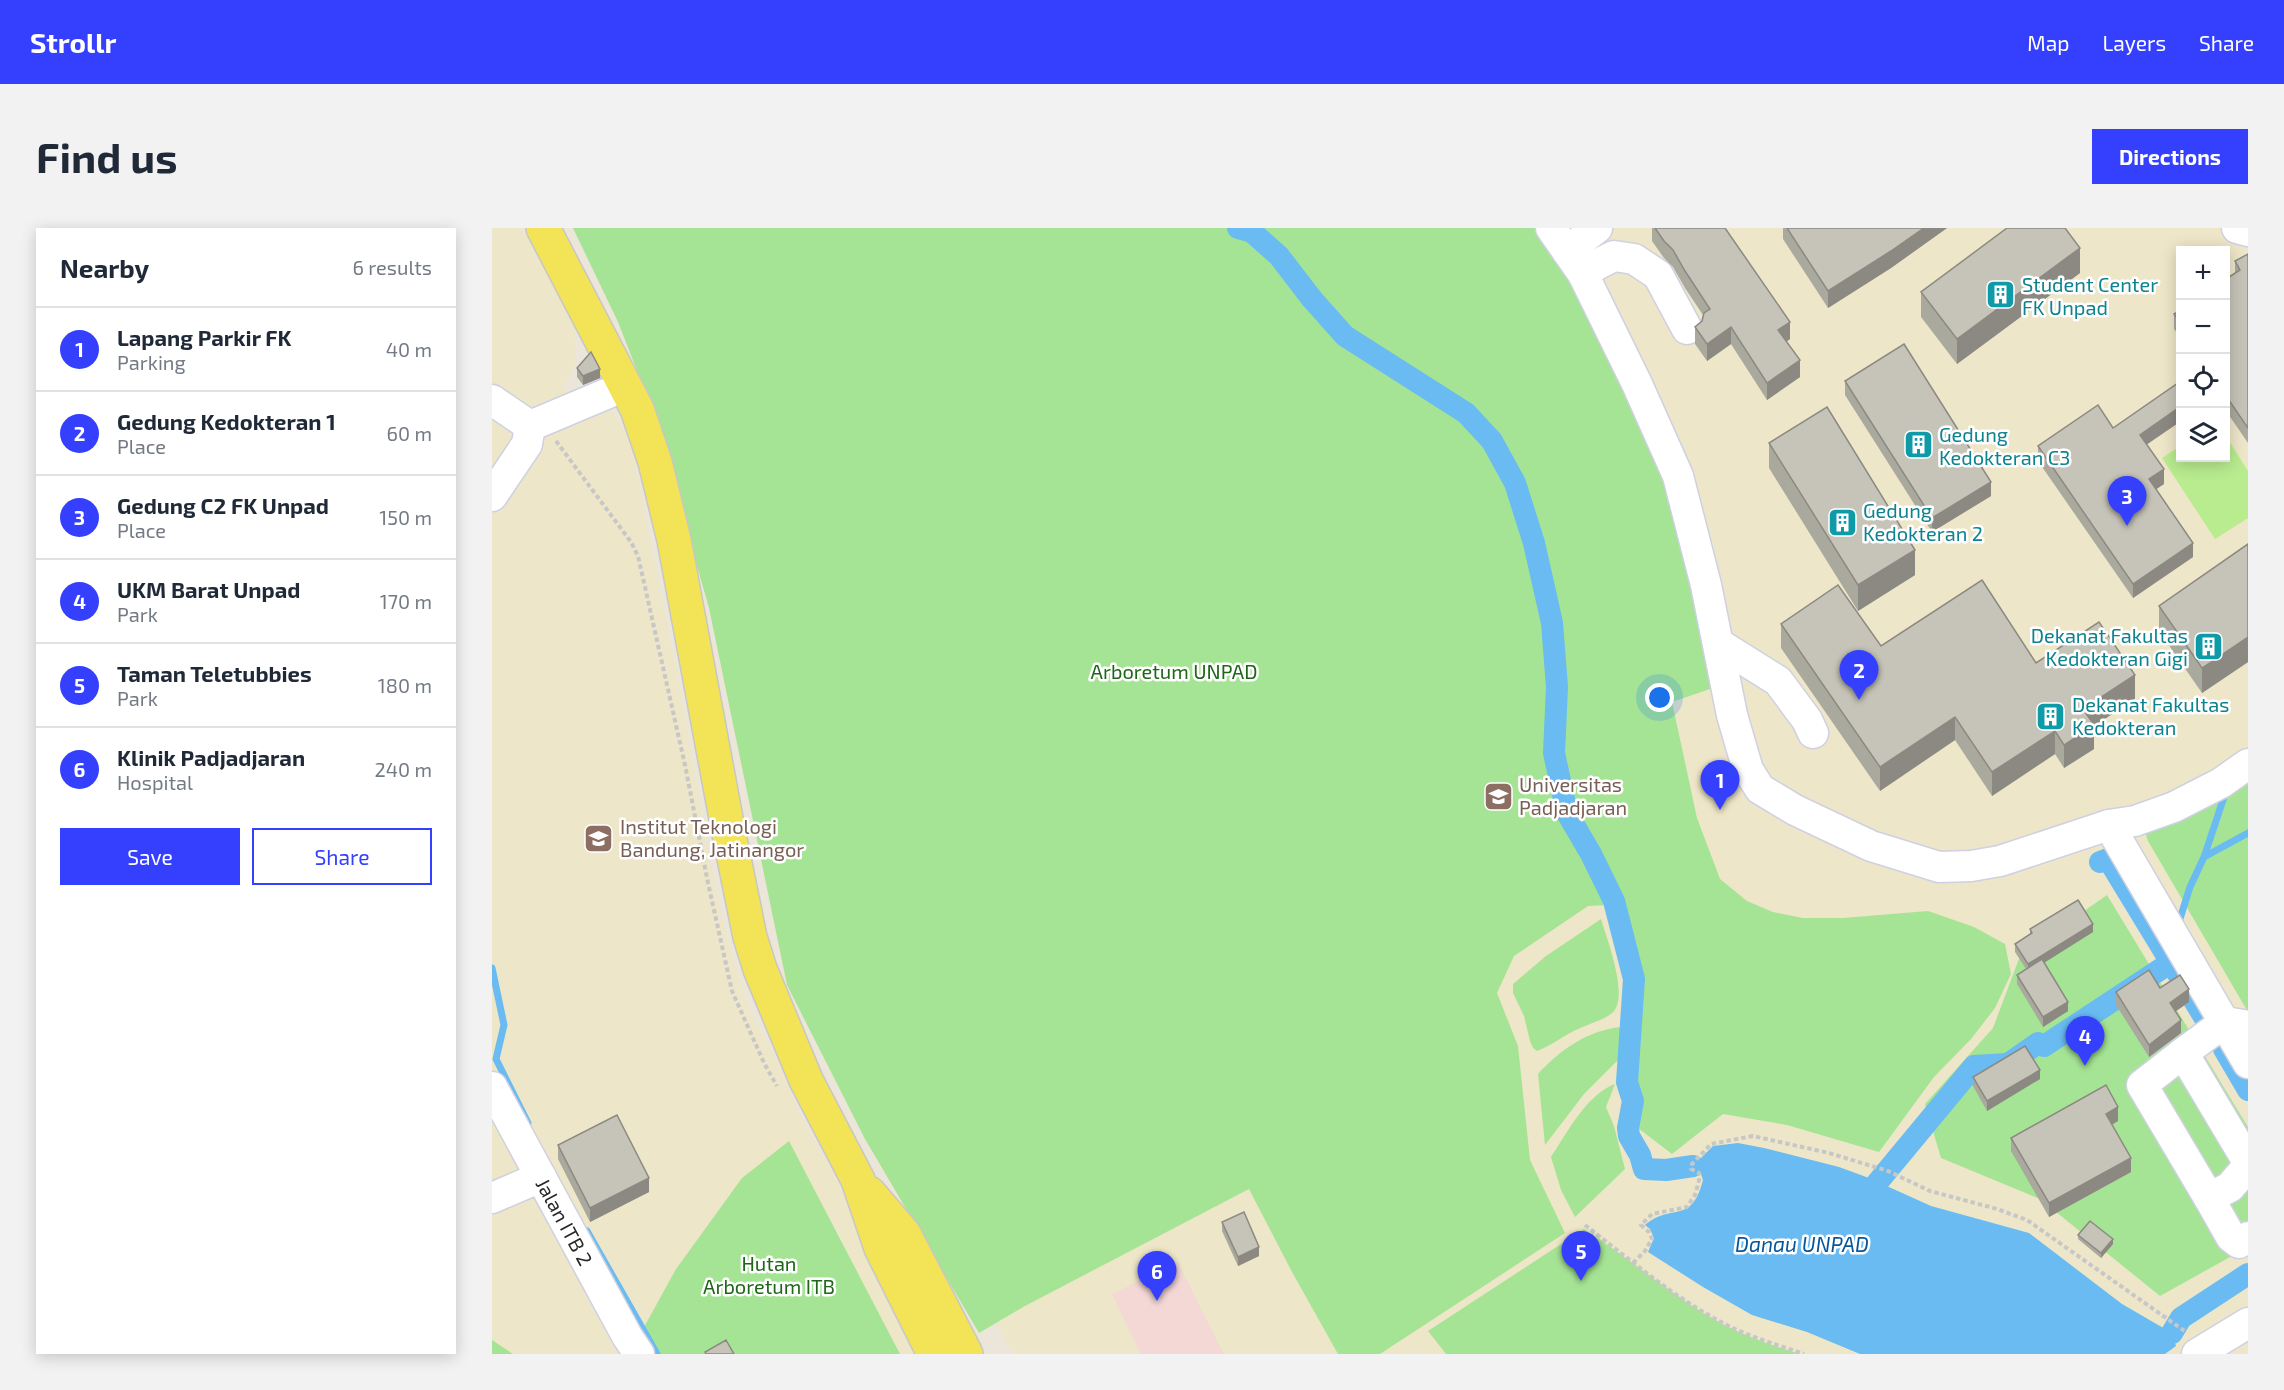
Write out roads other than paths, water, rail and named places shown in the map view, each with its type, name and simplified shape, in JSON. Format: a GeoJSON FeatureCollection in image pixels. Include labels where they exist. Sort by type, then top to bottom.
{"type":"FeatureCollection","features":[{"type":"Feature","properties":{"kind":"main road"},"geometry":{"type":"LineString","coordinates":[[543,228],[637,409],[668,510],[728,829],[754,952],[774,1007],[806,1080],[858,1180],[881,1248],[934,1354]]}},
{"type":"Feature","properties":{"kind":"main road"},"geometry":{"type":"LineString","coordinates":[[858,1180],[904,1234],[966,1354]]}},
{"type":"Feature","properties":{"kind":"lane"},"geometry":{"type":"LineString","coordinates":[[1567,251],[1597,228]]}},
{"type":"Feature","properties":{"kind":"lane"},"geometry":{"type":"LineString","coordinates":[[2237,228],[2248,231]]}},
{"type":"Feature","properties":{"kind":"lane"},"geometry":{"type":"LineString","coordinates":[[1567,251],[1598,264],[1614,256],[1635,259],[1658,275],[1687,329]]}},
{"type":"Feature","properties":{"kind":"lane"},"geometry":{"type":"LineString","coordinates":[[1567,251],[1637,384],[1678,476],[1719,644],[1737,733],[1748,770],[1760,789],[1795,810],[1862,841],[1914,860],[1939,867],[1971,866],[2000,861],[2109,825],[2135,821],[2174,807],[2221,783],[2248,764]]}},
{"type":"Feature","properties":{"kind":"lane"},"geometry":{"type":"LineString","coordinates":[[530,426],[625,386]]}},
{"type":"Feature","properties":{"kind":"lane"},"geometry":{"type":"LineString","coordinates":[[492,400],[530,426]]}},
{"type":"Feature","properties":{"kind":"lane"},"geometry":{"type":"LineString","coordinates":[[492,496],[526,444],[530,426]]}},
{"type":"Feature","properties":{"kind":"lane"},"geometry":{"type":"LineString","coordinates":[[1719,644],[1778,681],[1807,720],[1813,733]]}},
{"type":"Feature","properties":{"kind":"lane"},"geometry":{"type":"LineString","coordinates":[[2109,825],[2181,949],[2236,1024],[2248,1063]]}},
{"type":"Feature","properties":{"kind":"lane"},"geometry":{"type":"LineString","coordinates":[[2236,1024],[2182,1053],[2142,1085],[2231,1237],[2239,1243],[2248,1237]]}},
{"type":"Feature","properties":{"kind":"lane"},"geometry":{"type":"LineString","coordinates":[[2182,1053],[2248,1164],[2230,1187],[2209,1198]]}},
{"type":"Feature","properties":{"kind":"lane","name":"Jalan ITB 2"},"geometry":{"type":"LineString","coordinates":[[494,1097],[639,1354]]}},
{"type":"Feature","properties":{"kind":"lane"},"geometry":{"type":"LineString","coordinates":[[492,1198],[540,1177]]}},
{"type":"Feature","properties":{"kind":"lane"},"geometry":{"type":"LineString","coordinates":[[2203,1351],[2248,1323]]}},
{"type":"Feature","properties":{"kind":"water","name":"Danau UNPAD"},"geometry":{"type":"Polygon","coordinates":[[[1738,1143],[1839,1167],[1931,1206],[2029,1233],[2122,1304],[2172,1333],[2176,1346],[2165,1354],[1860,1354],[1807,1332],[1752,1315],[1648,1252],[1654,1238],[1650,1229],[1645,1225],[1655,1218],[1680,1211],[1693,1203],[1703,1180],[1700,1171],[1693,1166],[1713,1146],[1738,1143]]]}},
{"type":"Feature","properties":{"kind":"waterway"},"geometry":{"type":"LineString","coordinates":[[1238,228],[1252,232],[1279,256],[1312,299],[1345,336],[1466,413],[1492,441],[1515,483],[1534,543],[1552,623],[1557,687],[1554,753],[1567,813],[1591,854],[1614,901],[1634,979],[1627,1082],[1633,1101],[1628,1128],[1629,1136],[1640,1155],[1644,1169],[1666,1170],[1693,1166]]}},
{"type":"Feature","properties":{"kind":"waterway"},"geometry":{"type":"LineString","coordinates":[[2204,857],[2226,791]]}},
{"type":"Feature","properties":{"kind":"waterway"},"geometry":{"type":"LineString","coordinates":[[2178,925],[2190,887],[2204,857],[2248,833]]}},
{"type":"Feature","properties":{"kind":"waterway"},"geometry":{"type":"LineString","coordinates":[[2100,862],[2108,859],[2209,1025]]}},
{"type":"Feature","properties":{"kind":"waterway"},"geometry":{"type":"LineString","coordinates":[[1877,1183],[1974,1066],[2008,1064],[2038,1043],[2044,1046],[2170,963]]}},
{"type":"Feature","properties":{"kind":"waterway"},"geometry":{"type":"LineString","coordinates":[[492,968],[504,1025],[496,1059],[528,1123]]}},
{"type":"Feature","properties":{"kind":"waterway"},"geometry":{"type":"LineString","coordinates":[[2224,1049],[2248,1090]]}},
{"type":"Feature","properties":{"kind":"waterway"},"geometry":{"type":"LineString","coordinates":[[587,1231],[657,1354]]}},
{"type":"Feature","properties":{"kind":"waterway"},"geometry":{"type":"LineString","coordinates":[[2172,1333],[2181,1318],[2248,1274]]}},
{"type":"Feature","properties":{"kind":"place","name":"Student Center FK Unpad"},"geometry":{"type":"Point","coordinates":[2001,295]}},
{"type":"Feature","properties":{"kind":"place","name":"Gedung Kedokteran C3"},"geometry":{"type":"Point","coordinates":[1918,445]}},
{"type":"Feature","properties":{"kind":"place","name":"Gedung Kedokteran 2"},"geometry":{"type":"Point","coordinates":[1842,522]}},
{"type":"Feature","properties":{"kind":"place","name":"Gedung C2 FK Unpad"},"geometry":{"type":"Point","coordinates":[2127,526]}},
{"type":"Feature","properties":{"kind":"place","name":"Dekanat Fakultas Kedokteran Gigi"},"geometry":{"type":"Point","coordinates":[2209,647]}},
{"type":"Feature","properties":{"kind":"place","name":"Gedung Kedokteran 1"},"geometry":{"type":"Point","coordinates":[1859,700]}},
{"type":"Feature","properties":{"kind":"place","name":"Dekanat Fakultas Kedokteran"},"geometry":{"type":"Point","coordinates":[2051,716]}},
{"type":"Feature","properties":{"kind":"place","name":"Universitas Padjadjaran"},"geometry":{"type":"Point","coordinates":[1498,796]}},
{"type":"Feature","properties":{"kind":"place","name":"Lapang Parkir FK"},"geometry":{"type":"Point","coordinates":[1720,810]}},
{"type":"Feature","properties":{"kind":"place","name":"Institut Teknologi Bandung, Jatinangor"},"geometry":{"type":"Point","coordinates":[599,838]}},
{"type":"Feature","properties":{"kind":"place","name":"UKM Barat Unpad"},"geometry":{"type":"Point","coordinates":[2085,1066]}},
{"type":"Feature","properties":{"kind":"place","name":"Taman Teletubbies"},"geometry":{"type":"Point","coordinates":[1581,1281]}},
{"type":"Feature","properties":{"kind":"place","name":"Klinik Padjadjaran"},"geometry":{"type":"Point","coordinates":[1157,1301]}},
{"type":"Feature","properties":{"kind":"park label","name":"Arboretum UNPAD"},"geometry":{"type":"Point","coordinates":[1174,671]}},
{"type":"Feature","properties":{"kind":"park label","name":"Hutan Arboretum ITB"},"geometry":{"type":"Point","coordinates":[769,1274]}}]}
